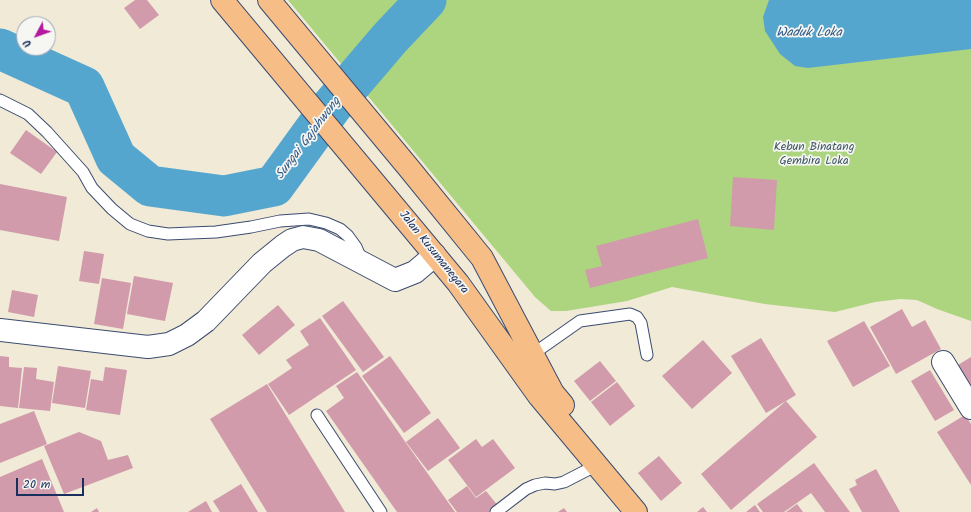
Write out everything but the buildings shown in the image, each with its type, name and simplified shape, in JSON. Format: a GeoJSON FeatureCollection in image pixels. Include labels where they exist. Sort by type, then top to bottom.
{"type":"FeatureCollection","features":[{"type":"Feature","properties":{"kind":"main road","name":"Jalan Kusumanegara"},"geometry":{"type":"LineString","coordinates":[[222,0],[458,283],[539,396],[636,512]]}},
{"type":"Feature","properties":{"kind":"main road"},"geometry":{"type":"LineString","coordinates":[[269,0],[482,258],[553,393],[652,512]]}},
{"type":"Feature","properties":{"kind":"street"},"geometry":{"type":"LineString","coordinates":[[0,330],[148,347],[169,344],[187,335],[206,321],[262,263],[292,240],[303,237],[319,240],[395,280],[415,272],[435,256]]}},
{"type":"Feature","properties":{"kind":"street"},"geometry":{"type":"LineString","coordinates":[[943,362],[971,408]]}},
{"type":"Feature","properties":{"kind":"lane"},"geometry":{"type":"LineString","coordinates":[[0,100],[28,114],[47,132],[83,172],[97,193],[112,209],[130,224],[148,231],[168,234],[216,232],[280,221],[309,219],[326,223],[340,229],[348,236],[356,247],[364,264]]}},
{"type":"Feature","properties":{"kind":"lane"},"geometry":{"type":"LineString","coordinates":[[533,354],[580,321],[630,314],[637,317],[641,323],[647,355]]}},
{"type":"Feature","properties":{"kind":"lane"},"geometry":{"type":"LineString","coordinates":[[317,415],[381,512]]}},
{"type":"Feature","properties":{"kind":"lane"},"geometry":{"type":"LineString","coordinates":[[496,512],[526,489],[545,483],[555,484],[564,482],[597,465]]}},
{"type":"Feature","properties":{"kind":"green space","name":"Kebun Binatang Gembira Loka"},"geometry":{"type":"Polygon","coordinates":[[[288,0],[971,0],[971,321],[917,300],[900,299],[875,302],[835,312],[765,304],[672,287],[627,301],[566,311],[551,311],[535,297],[288,0]]]}},
{"type":"Feature","properties":{"kind":"water","name":"Waduk Loka"},"geometry":{"type":"Polygon","coordinates":[[[769,0],[971,0],[971,49],[808,68],[795,66],[780,54],[765,31],[763,17],[769,0]]]}},
{"type":"Feature","properties":{"kind":"waterway","name":"Sungai Gajahwong"},"geometry":{"type":"LineString","coordinates":[[0,49],[84,87],[116,158],[150,186],[224,196],[274,186],[332,106],[390,38],[426,0]]}}]}
